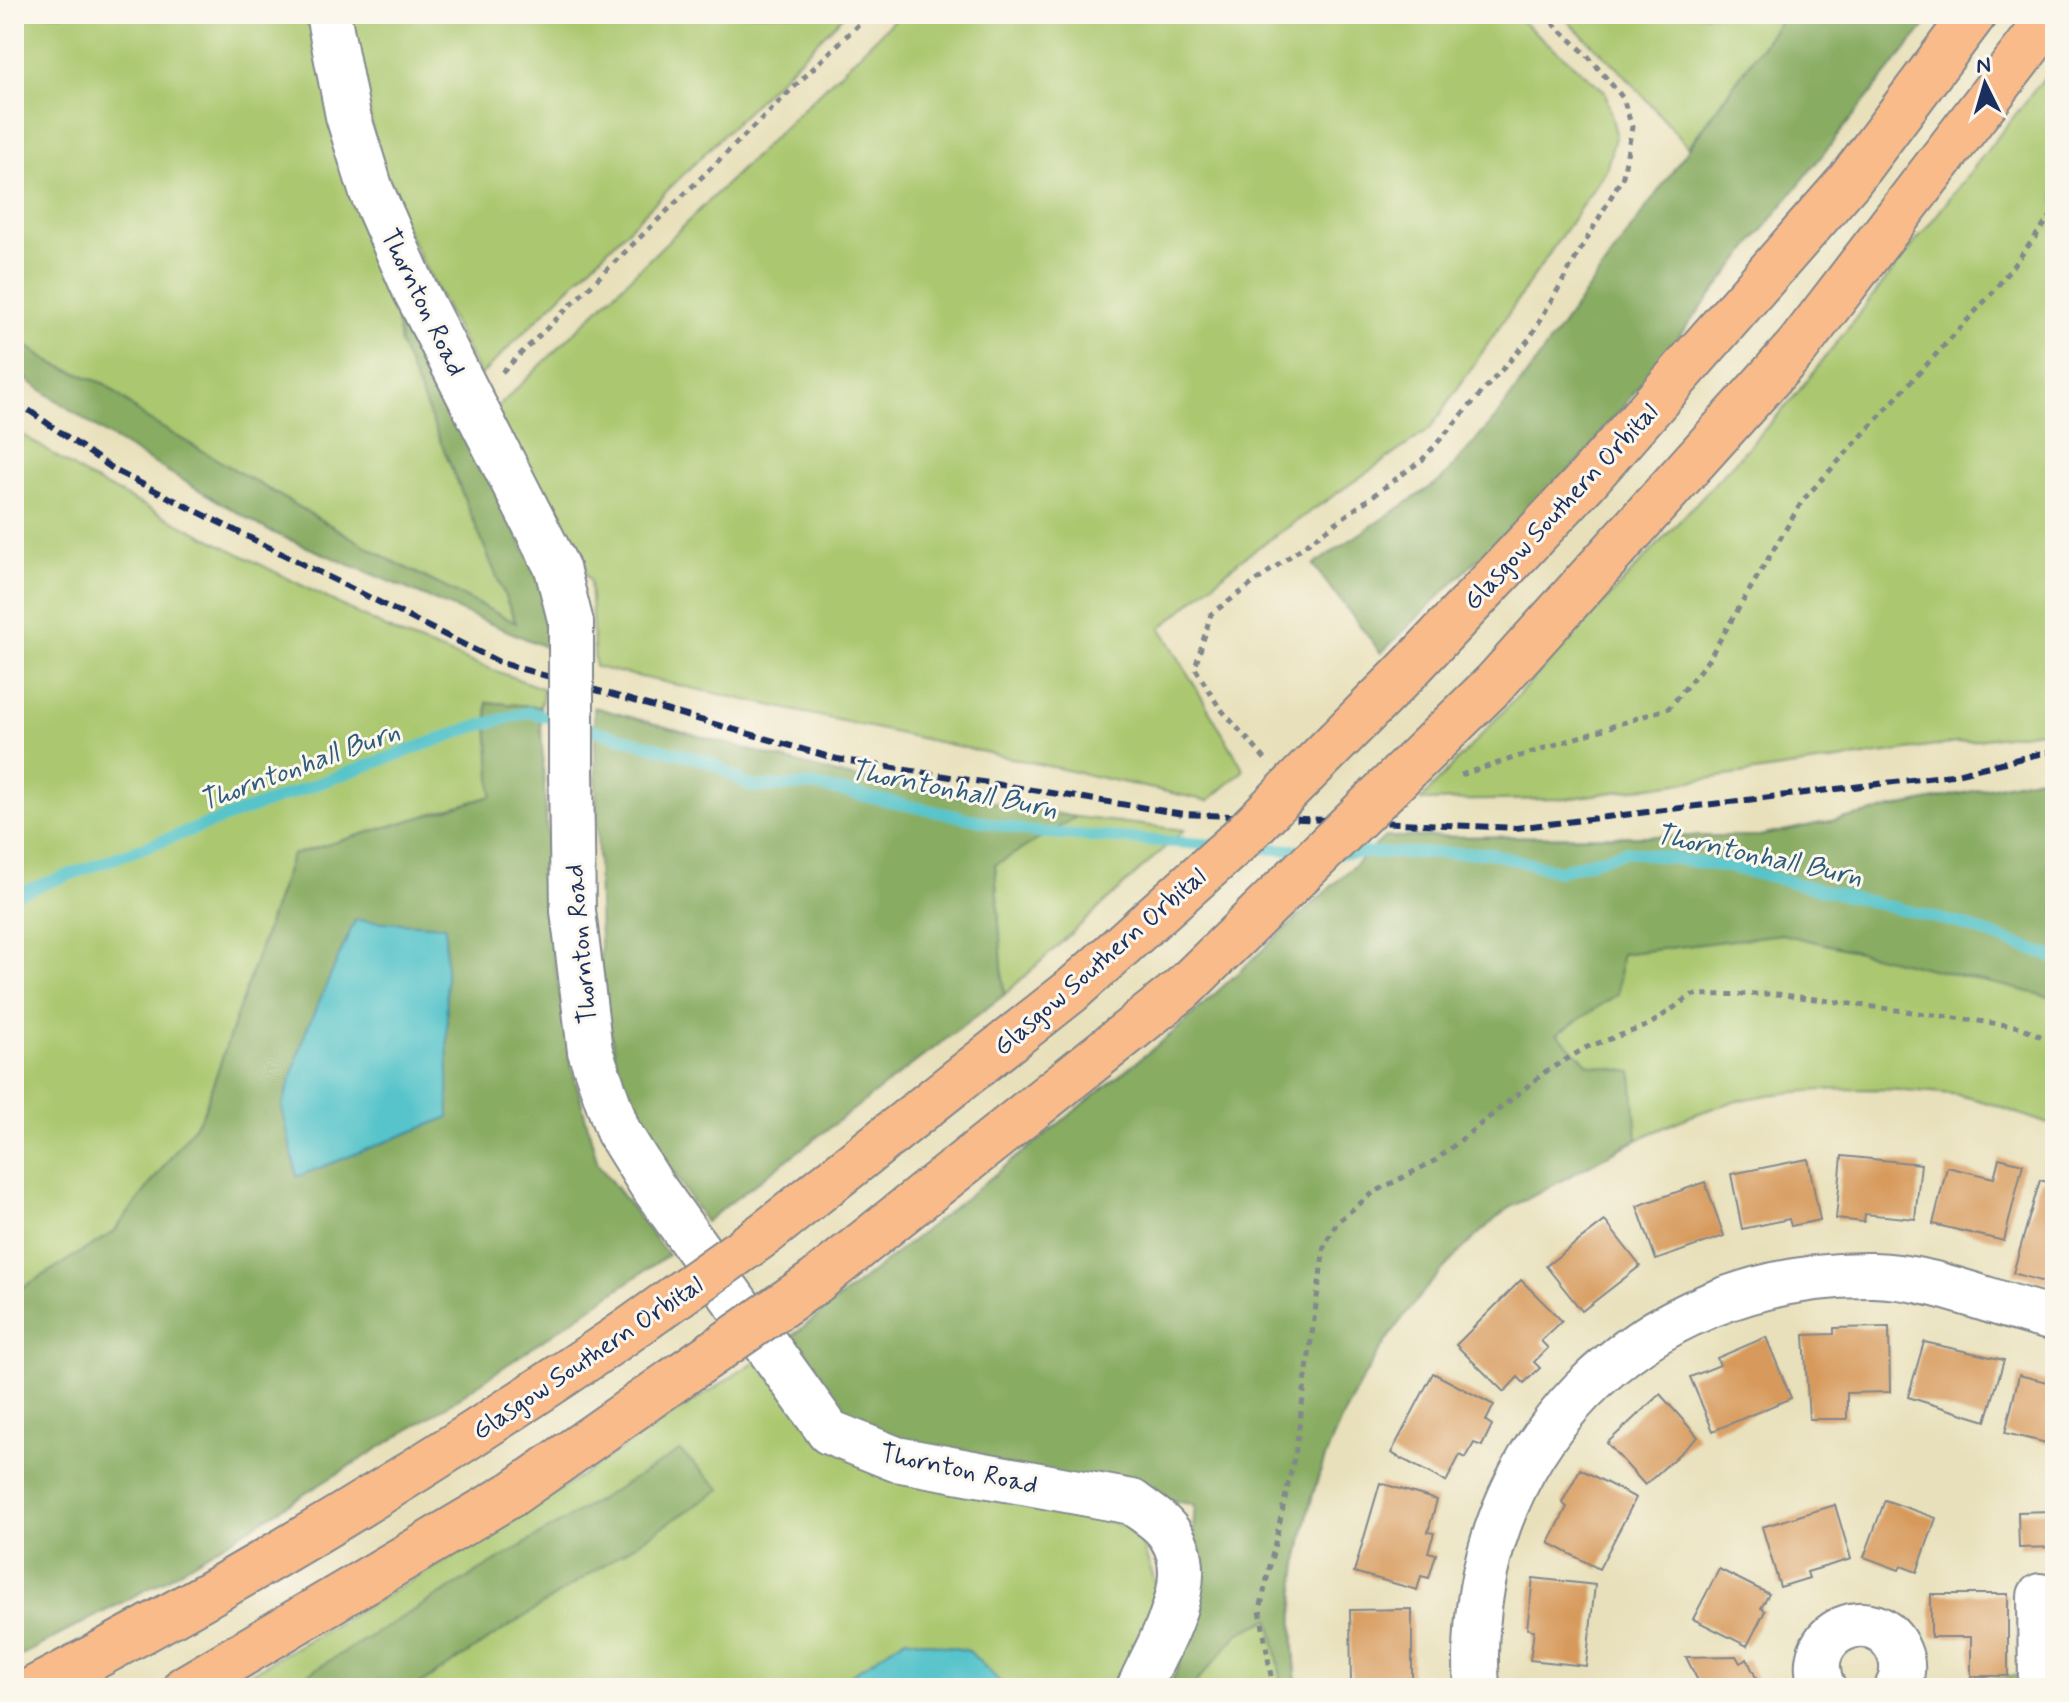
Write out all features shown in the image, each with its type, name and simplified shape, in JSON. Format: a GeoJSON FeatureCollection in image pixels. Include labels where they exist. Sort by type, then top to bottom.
{"type":"FeatureCollection","features":[{"type":"Feature","properties":{"kind":"highway","name":"Glasgow Southern Orbital"},"geometry":{"type":"LineString","coordinates":[[35,1688],[153,1627],[475,1435],[767,1232],[1070,992],[1237,842],[1408,670],[1586,481],[1849,181],[1974,14]]}},
{"type":"Feature","properties":{"kind":"highway"},"geometry":{"type":"LineString","coordinates":[[185,1688],[512,1494],[815,1282],[1182,989],[1494,684],[1798,346],[2053,14]]}},
{"type":"Feature","properties":{"kind":"street","name":"Thornton Road"},"geometry":{"type":"LineString","coordinates":[[328,14],[348,116],[371,190],[414,288],[557,568],[571,623],[573,911],[590,1051],[618,1131],[651,1184],[829,1432],[896,1459],[1132,1502],[1164,1526],[1179,1559],[1182,1576],[1179,1595],[1139,1688]]}},
{"type":"Feature","properties":{"kind":"street"},"geometry":{"type":"LineString","coordinates":[[1477,1688],[1479,1604],[1497,1523],[1514,1484],[1541,1436],[1588,1382],[1657,1332],[1689,1312],[1788,1280],[1870,1275],[1900,1276],[2055,1319]]}},
{"type":"Feature","properties":{"kind":"street"},"geometry":{"type":"LineString","coordinates":[[2040,1596],[2041,1688]]}},
{"type":"Feature","properties":{"kind":"street"},"geometry":{"type":"LineString","coordinates":[[1823,1688],[1817,1672],[1824,1644],[1834,1633],[1859,1624],[1885,1632],[1895,1642],[1903,1668],[1897,1688]]}},
{"type":"Feature","properties":{"kind":"path"},"geometry":{"type":"LineString","coordinates":[[472,400],[869,14]]}},
{"type":"Feature","properties":{"kind":"path"},"geometry":{"type":"LineString","coordinates":[[1273,1688],[1260,1610],[1296,1449],[1324,1247],[1337,1222],[1373,1193],[1436,1160],[1545,1072],[1587,1047],[1649,1025],[1692,995],[1777,994],[2021,1027],[2055,1043]]}},
{"type":"Feature","properties":{"kind":"green space"},"geometry":{"type":"Polygon","coordinates":[[[14,14],[311,14],[393,286],[400,344],[517,624],[392,561],[147,419],[105,384],[52,363],[14,337],[14,14]]]}},
{"type":"Feature","properties":{"kind":"green space"},"geometry":{"type":"Polygon","coordinates":[[[345,14],[845,14],[480,376],[388,193],[345,14]]]}},
{"type":"Feature","properties":{"kind":"green space"},"geometry":{"type":"Polygon","coordinates":[[[900,14],[1513,14],[1605,91],[1616,134],[1606,170],[1430,429],[1240,560],[1161,628],[1244,770],[1208,801],[595,667],[590,581],[494,411],[900,14]]]}},
{"type":"Feature","properties":{"kind":"green space"},"geometry":{"type":"Polygon","coordinates":[[[1560,14],[1785,14],[1688,147],[1622,72],[1560,14]]]}},
{"type":"Feature","properties":{"kind":"green space"},"geometry":{"type":"Polygon","coordinates":[[[1785,14],[1934,14],[1583,457],[1381,653],[1313,565],[1441,480],[1495,419],[1785,14]]]}},
{"type":"Feature","properties":{"kind":"green space"},"geometry":{"type":"Polygon","coordinates":[[[2055,64],[2055,729],[1565,799],[1420,801],[1790,402],[2055,64]]]}},
{"type":"Feature","properties":{"kind":"green space"},"geometry":{"type":"Polygon","coordinates":[[[393,286],[541,582],[553,650],[269,531],[116,441],[14,371],[14,337],[52,363],[105,384],[147,419],[392,561],[516,623],[400,344],[393,286]]]}},
{"type":"Feature","properties":{"kind":"green space"},"geometry":{"type":"Polygon","coordinates":[[[14,429],[91,479],[400,635],[544,689],[540,707],[487,702],[493,796],[292,855],[202,1116],[114,1232],[14,1293],[14,429]]]}},
{"type":"Feature","properties":{"kind":"green space"},"geometry":{"type":"Polygon","coordinates":[[[487,702],[540,707],[553,952],[572,1067],[598,1164],[668,1255],[436,1413],[165,1580],[14,1659],[14,1293],[114,1232],[202,1116],[292,855],[492,796],[487,702]]]}},
{"type":"Feature","properties":{"kind":"green space"},"geometry":{"type":"Polygon","coordinates":[[[594,707],[837,774],[1076,817],[995,865],[1004,995],[705,1222],[622,1092],[601,981],[594,707]]]}},
{"type":"Feature","properties":{"kind":"green space"},"geometry":{"type":"Polygon","coordinates":[[[2055,774],[2055,1126],[1951,1094],[1848,1089],[1769,1095],[1728,1104],[1669,1125],[1534,1193],[1500,1214],[1451,1257],[1407,1308],[1369,1365],[1338,1426],[1314,1490],[1299,1556],[1294,1623],[1298,1688],[1169,1688],[1184,1652],[1195,1505],[890,1440],[1175,1031],[1385,837],[1760,836],[2055,774]]]}},
{"type":"Feature","properties":{"kind":"green space"},"geometry":{"type":"Polygon","coordinates":[[[2055,774],[2055,998],[1782,934],[1621,954],[1618,994],[1557,1034],[1588,1064],[1632,1072],[1637,1139],[1499,1216],[1450,1261],[1407,1312],[1369,1368],[1338,1428],[1314,1490],[1299,1555],[1293,1621],[1298,1688],[1283,1688],[1270,1619],[1238,1634],[1191,1688],[1169,1688],[1184,1652],[1195,1505],[890,1440],[837,1411],[786,1341],[1175,1031],[1385,837],[1760,836],[2055,774]]]}},
{"type":"Feature","properties":{"kind":"green space"},"geometry":{"type":"Polygon","coordinates":[[[1076,817],[1184,830],[1004,995],[995,865],[1076,817]]]}},
{"type":"Feature","properties":{"kind":"green space"},"geometry":{"type":"Polygon","coordinates":[[[759,1359],[1019,1496],[1137,1530],[1156,1585],[1151,1618],[1123,1688],[225,1688],[491,1535],[759,1359]]]}},
{"type":"Feature","properties":{"kind":"green space"},"geometry":{"type":"Polygon","coordinates":[[[680,1451],[721,1489],[414,1688],[284,1688],[680,1451]]]}},
{"type":"Feature","properties":{"kind":"green space"},"geometry":{"type":"Polygon","coordinates":[[[2015,1580],[2024,1580],[2030,1688],[1956,1688],[1972,1682],[2021,1674],[2015,1580]]]}},
{"type":"Feature","properties":{"kind":"water"},"geometry":{"type":"Polygon","coordinates":[[[355,920],[445,926],[449,1117],[297,1177],[282,1107],[305,1033],[355,920]]]}},
{"type":"Feature","properties":{"kind":"water"},"geometry":{"type":"Polygon","coordinates":[[[906,1638],[969,1651],[1006,1688],[831,1688],[906,1638]]]}},
{"type":"Feature","properties":{"kind":"building"},"geometry":{"type":"Polygon","coordinates":[[[1842,1156],[1921,1164],[1915,1219],[1865,1214],[1864,1222],[1836,1219],[1842,1156]]]}},
{"type":"Feature","properties":{"kind":"building"},"geometry":{"type":"Polygon","coordinates":[[[1999,1158],[2023,1164],[2004,1241],[1933,1224],[1947,1167],[1994,1178],[1999,1158]]]}},
{"type":"Feature","properties":{"kind":"building"},"geometry":{"type":"Polygon","coordinates":[[[1808,1159],[1820,1220],[1791,1226],[1789,1219],[1742,1229],[1731,1174],[1808,1159]]]}},
{"type":"Feature","properties":{"kind":"building"},"geometry":{"type":"Polygon","coordinates":[[[2040,1180],[2055,1184],[2055,1270],[2051,1284],[2013,1273],[2040,1180]]]}},
{"type":"Feature","properties":{"kind":"building"},"geometry":{"type":"Polygon","coordinates":[[[1705,1182],[1724,1236],[1656,1260],[1637,1206],[1705,1182]]]}},
{"type":"Feature","properties":{"kind":"building"},"geometry":{"type":"Polygon","coordinates":[[[1605,1221],[1640,1266],[1582,1311],[1546,1266],[1605,1221]]]}},
{"type":"Feature","properties":{"kind":"building"},"geometry":{"type":"Polygon","coordinates":[[[1521,1280],[1562,1321],[1541,1341],[1548,1348],[1534,1362],[1540,1368],[1524,1383],[1518,1377],[1504,1392],[1456,1345],[1521,1280]]]}},
{"type":"Feature","properties":{"kind":"building"},"geometry":{"type":"Polygon","coordinates":[[[1889,1327],[1890,1392],[1847,1393],[1847,1419],[1809,1419],[1804,1335],[1834,1334],[1834,1328],[1889,1327]]]}},
{"type":"Feature","properties":{"kind":"building"},"geometry":{"type":"Polygon","coordinates":[[[1766,1337],[1791,1398],[1713,1431],[1690,1377],[1720,1365],[1717,1358],[1766,1337]]]}},
{"type":"Feature","properties":{"kind":"building"},"geometry":{"type":"Polygon","coordinates":[[[1924,1342],[2004,1360],[1986,1421],[1908,1397],[1924,1342]]]}},
{"type":"Feature","properties":{"kind":"building"},"geometry":{"type":"Polygon","coordinates":[[[1433,1373],[1494,1405],[1486,1421],[1492,1425],[1482,1446],[1474,1443],[1466,1458],[1460,1455],[1446,1482],[1391,1453],[1433,1373]]]}},
{"type":"Feature","properties":{"kind":"building"},"geometry":{"type":"Polygon","coordinates":[[[2019,1375],[2055,1384],[2055,1445],[2005,1433],[2019,1375]]]}},
{"type":"Feature","properties":{"kind":"building"},"geometry":{"type":"Polygon","coordinates":[[[1660,1394],[1698,1437],[1645,1485],[1607,1443],[1660,1394]]]}},
{"type":"Feature","properties":{"kind":"building"},"geometry":{"type":"Polygon","coordinates":[[[1580,1469],[1636,1498],[1599,1569],[1549,1543],[1567,1507],[1562,1503],[1580,1469]]]}},
{"type":"Feature","properties":{"kind":"building"},"geometry":{"type":"Polygon","coordinates":[[[1380,1483],[1437,1500],[1428,1532],[1434,1533],[1428,1552],[1436,1554],[1429,1578],[1421,1576],[1417,1590],[1354,1572],[1380,1483]]]}},
{"type":"Feature","properties":{"kind":"building"},"geometry":{"type":"Polygon","coordinates":[[[1885,1500],[1936,1518],[1917,1572],[1901,1566],[1899,1570],[1864,1557],[1885,1500]]]}},
{"type":"Feature","properties":{"kind":"building"},"geometry":{"type":"Polygon","coordinates":[[[1835,1505],[1851,1559],[1807,1572],[1809,1578],[1780,1587],[1762,1527],[1835,1505]]]}},
{"type":"Feature","properties":{"kind":"building"},"geometry":{"type":"Polygon","coordinates":[[[2055,1511],[2055,1547],[2019,1548],[2018,1512],[2055,1511]]]}},
{"type":"Feature","properties":{"kind":"building"},"geometry":{"type":"Polygon","coordinates":[[[1719,1569],[1769,1594],[1761,1608],[1765,1611],[1747,1646],[1693,1619],[1719,1569]]]}},
{"type":"Feature","properties":{"kind":"building"},"geometry":{"type":"Polygon","coordinates":[[[1533,1578],[1595,1585],[1586,1666],[1530,1660],[1534,1630],[1527,1629],[1533,1578]]]}},
{"type":"Feature","properties":{"kind":"building"},"geometry":{"type":"Polygon","coordinates":[[[1931,1594],[2008,1594],[2008,1676],[1971,1676],[1971,1637],[1931,1637],[1931,1594]]]}},
{"type":"Feature","properties":{"kind":"building"},"geometry":{"type":"Polygon","coordinates":[[[1412,1609],[1412,1685],[1351,1685],[1350,1610],[1412,1609]]]}},
{"type":"Feature","properties":{"kind":"building"},"geometry":{"type":"Polygon","coordinates":[[[1736,1656],[1740,1663],[1747,1659],[1759,1684],[1752,1688],[1688,1688],[1699,1683],[1686,1657],[1736,1656]]]}},
{"type":"Feature","properties":{"kind":"building"},"geometry":{"type":"Polygon","coordinates":[[[1587,1680],[1590,1688],[1563,1688],[1563,1687],[1587,1680]]]}},
{"type":"Feature","properties":{"kind":"waterway","name":"Thorntonhall Burn"},"geometry":{"type":"LineString","coordinates":[[14,895],[470,728],[529,712],[562,721]]}},
{"type":"Feature","properties":{"kind":"waterway","name":"Thorntonhall Burn"},"geometry":{"type":"LineString","coordinates":[[579,726],[710,762],[752,787],[812,785],[1032,832],[1216,845]]}},
{"type":"Feature","properties":{"kind":"waterway","name":"Thorntonhall Burn"},"geometry":{"type":"LineString","coordinates":[[1246,847],[1307,851]]}},
{"type":"Feature","properties":{"kind":"waterway","name":"Thorntonhall Burn"},"geometry":{"type":"LineString","coordinates":[[1338,853],[1489,853],[1559,871],[1627,851],[1733,868],[1961,924],[2055,958]]}},
{"type":"Feature","properties":{"kind":"railway"},"geometry":{"type":"LineString","coordinates":[[14,400],[116,471],[501,663],[837,759],[1184,814],[1516,828],[1952,775],[2055,750]]}}]}
